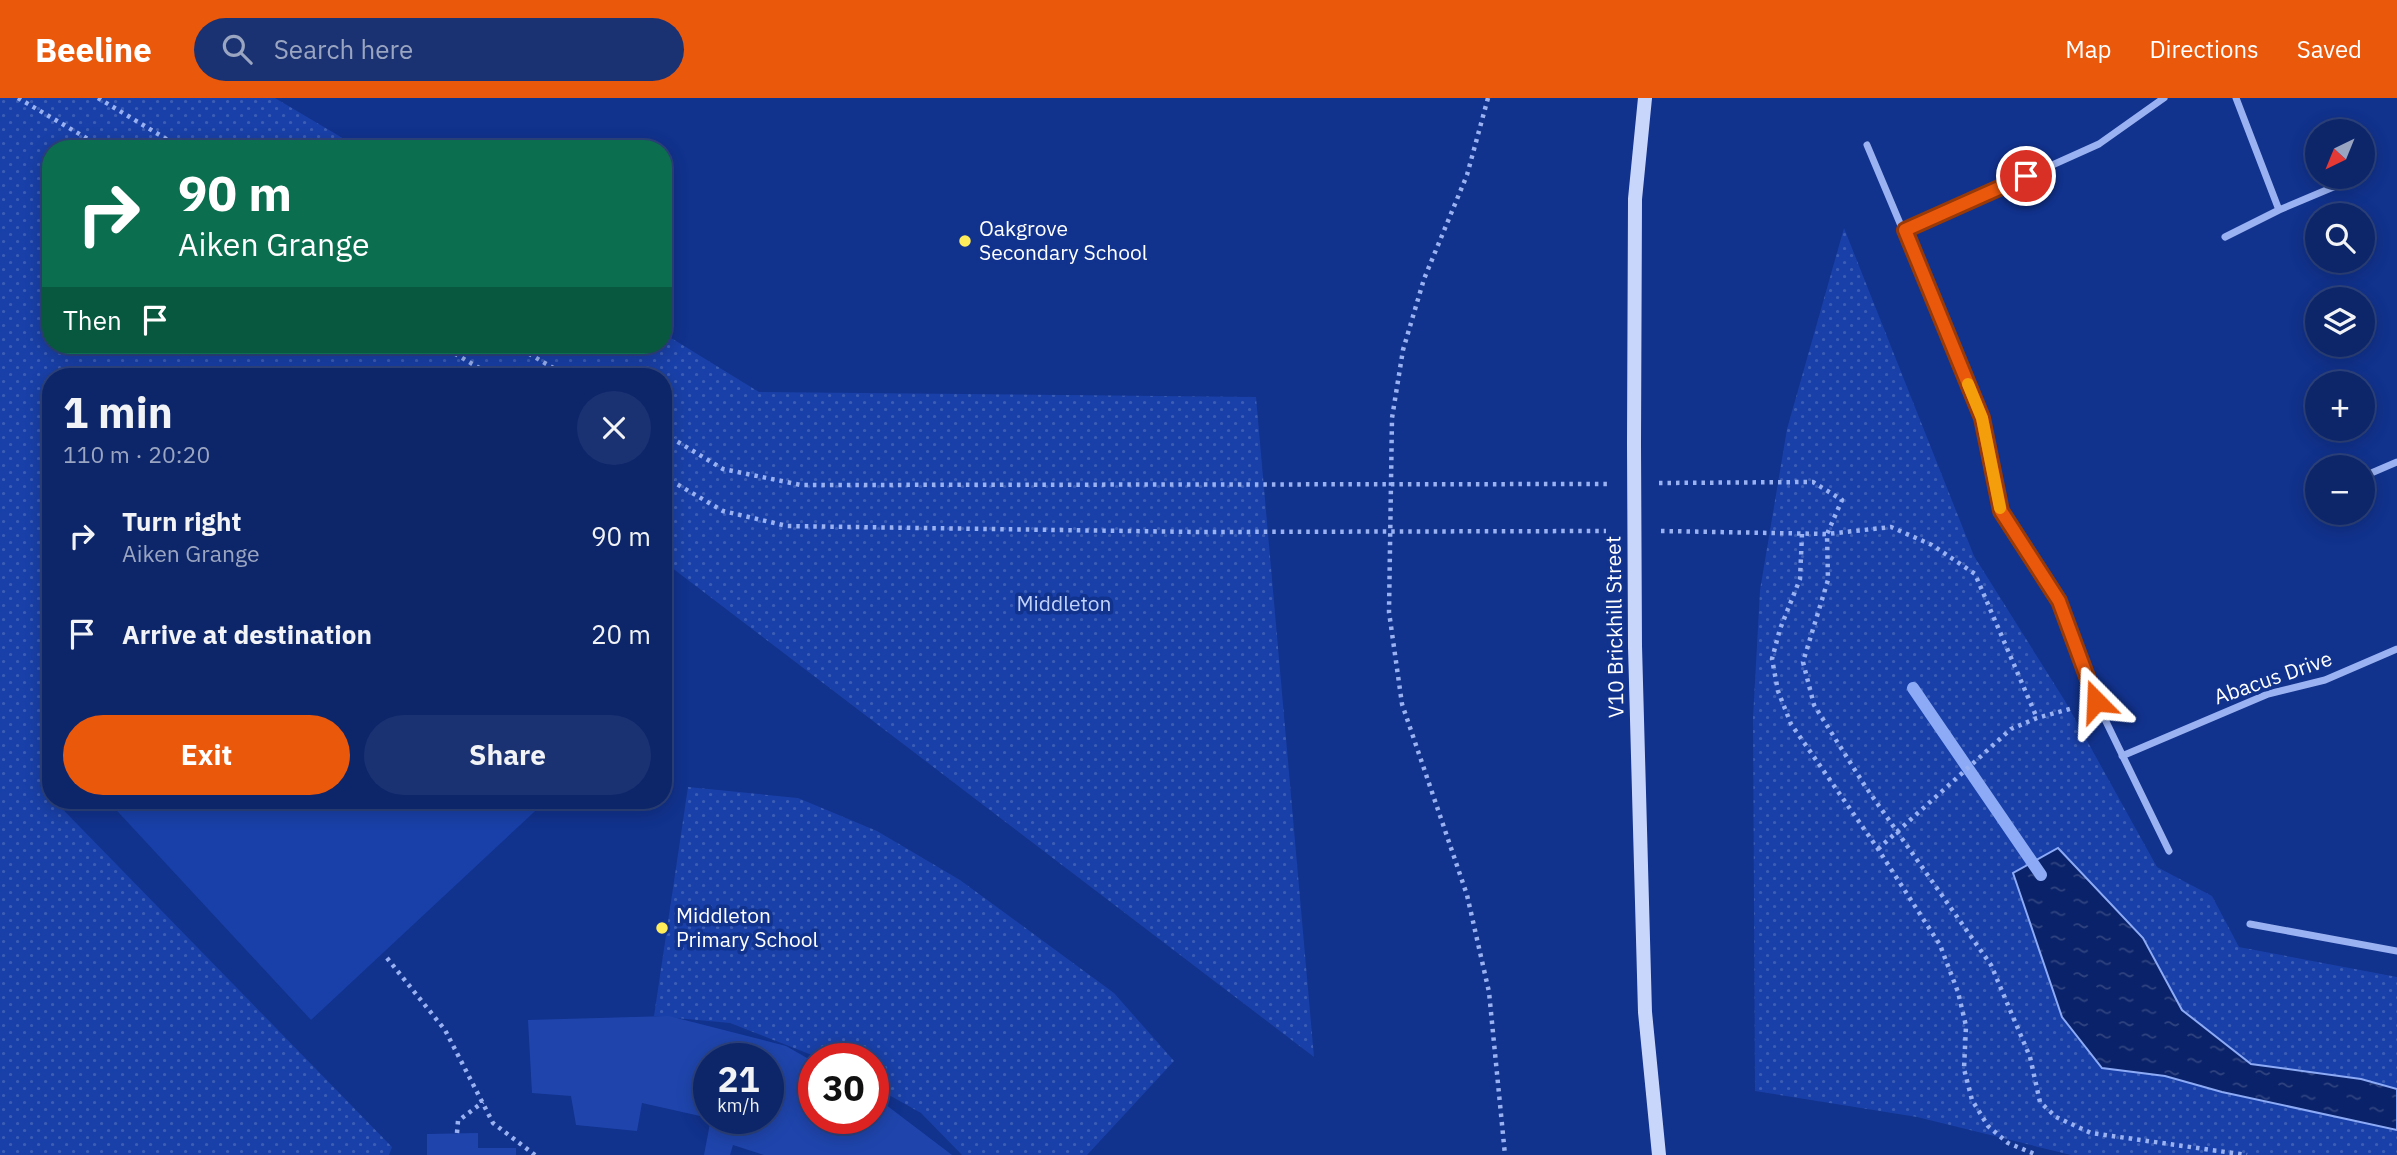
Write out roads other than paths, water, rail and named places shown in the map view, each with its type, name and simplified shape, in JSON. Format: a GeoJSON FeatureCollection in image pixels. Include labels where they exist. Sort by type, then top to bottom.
{"type":"FeatureCollection","features":[{"type":"Feature","properties":{"kind":"street","name":"V10 Brickhill Street"},"geometry":{"type":"LineString","coordinates":[[1645,98],[1635,200],[1635,646],[1645,1012],[1659,1155]]}},
{"type":"Feature","properties":{"kind":"street"},"geometry":{"type":"LineString","coordinates":[[1905,230],[2099,144],[2164,98]]}},
{"type":"Feature","properties":{"kind":"street"},"geometry":{"type":"LineString","coordinates":[[2236,98],[2278,209]]}},
{"type":"Feature","properties":{"kind":"street"},"geometry":{"type":"LineString","coordinates":[[1867,145],[1982,418],[2001,511],[2059,601],[2096,701],[2169,851]]}},
{"type":"Feature","properties":{"kind":"street"},"geometry":{"type":"LineString","coordinates":[[2225,237],[2278,209],[2328,189]]}},
{"type":"Feature","properties":{"kind":"street"},"geometry":{"type":"LineString","coordinates":[[2375,471],[2397,462]]}},
{"type":"Feature","properties":{"kind":"street","name":"Abacus Drive"},"geometry":{"type":"LineString","coordinates":[[2122,756],[2268,694],[2325,680],[2397,649]]}},
{"type":"Feature","properties":{"kind":"street"},"geometry":{"type":"LineString","coordinates":[[2250,924],[2397,951]]}},
{"type":"Feature","properties":{"kind":"water"},"geometry":{"type":"Polygon","coordinates":[[[2058,848],[2143,938],[2182,1010],[2251,1064],[2361,1079],[2397,1089],[2397,1130],[2222,1092],[2165,1076],[2102,1068],[2062,1017],[2013,873],[2058,848]]]}},
{"type":"Feature","properties":{"kind":"waterway"},"geometry":{"type":"LineString","coordinates":[[1913,688],[2041,875]]}},
{"type":"Feature","properties":{"kind":"place","name":"Oakgrove Secondary School"},"geometry":{"type":"Point","coordinates":[965,241]}},
{"type":"Feature","properties":{"kind":"place","name":"Middleton Primary School"},"geometry":{"type":"Point","coordinates":[662,928]}},
{"type":"Feature","properties":{"kind":"park label","name":"Middleton"},"geometry":{"type":"Point","coordinates":[1064,604]}}]}
